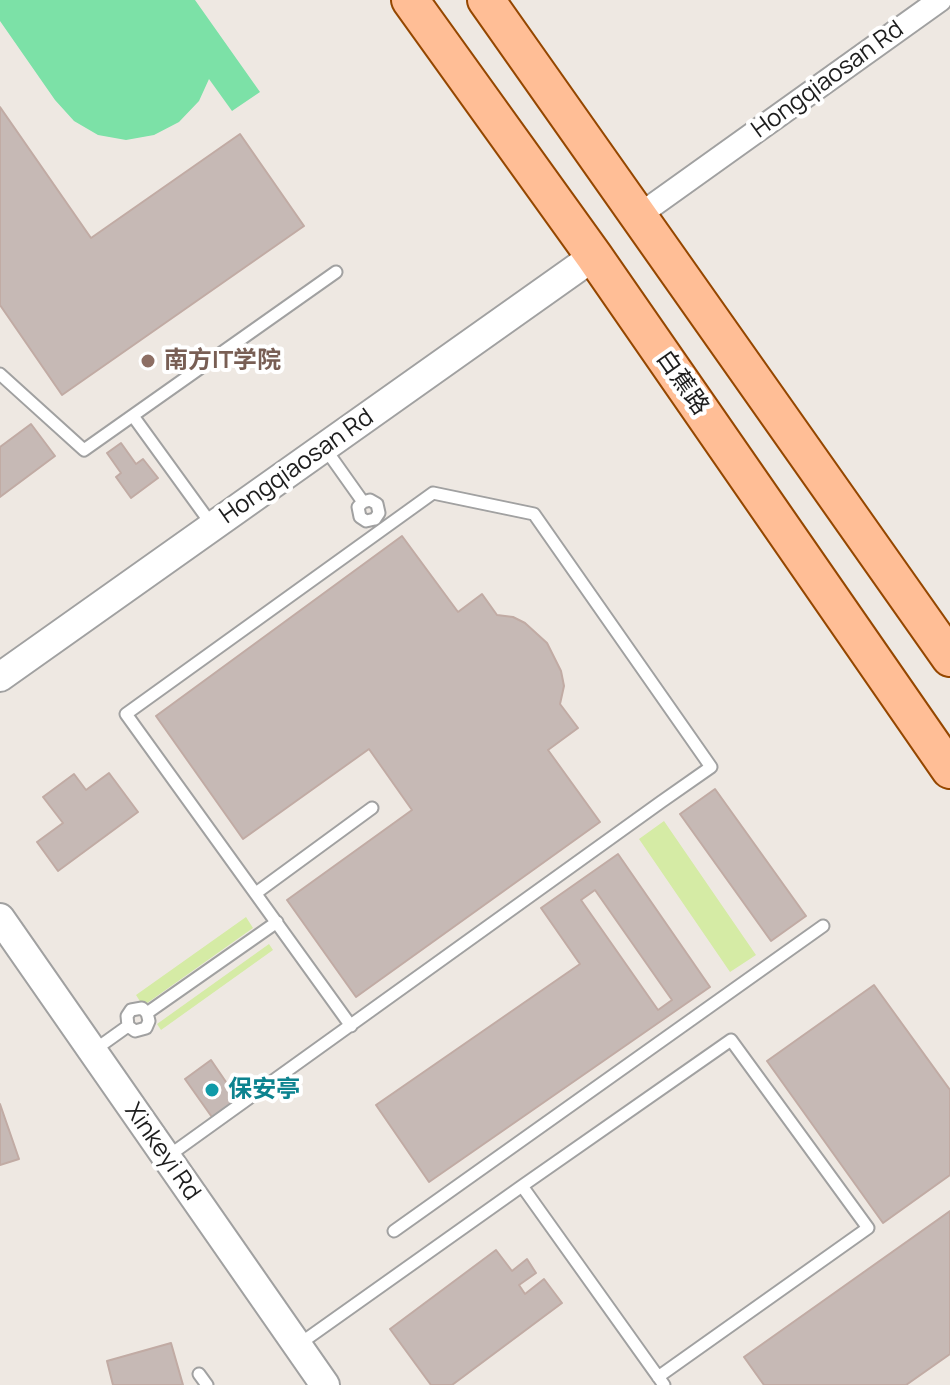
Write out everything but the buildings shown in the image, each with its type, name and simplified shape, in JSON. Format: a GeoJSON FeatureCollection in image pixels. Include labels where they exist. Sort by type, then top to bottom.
{"type":"FeatureCollection","features":[{"type":"Feature","properties":{"kind":"main road","name":"白蕉路"},"geometry":{"type":"LineString","coordinates":[[410,0],[594,256],[950,770]]}},
{"type":"Feature","properties":{"kind":"main road"},"geometry":{"type":"LineString","coordinates":[[486,0],[948,652]]}},
{"type":"Feature","properties":{"kind":"street","name":"Hongqiaosan Rd"},"geometry":{"type":"LineString","coordinates":[[638,216],[940,0]]}},
{"type":"Feature","properties":{"kind":"street","name":"Hongqiaosan Rd"},"geometry":{"type":"LineString","coordinates":[[0,677],[594,256]]}},
{"type":"Feature","properties":{"kind":"street","name":"Xinkeyi Rd"},"geometry":{"type":"LineString","coordinates":[[0,918],[325,1385]]}},
{"type":"Feature","properties":{"kind":"lane"},"geometry":{"type":"LineString","coordinates":[[0,374],[84,450],[336,272]]}},
{"type":"Feature","properties":{"kind":"lane"},"geometry":{"type":"LineString","coordinates":[[133,416],[213,526]]}},
{"type":"Feature","properties":{"kind":"lane"},"geometry":{"type":"LineString","coordinates":[[324,447],[363,502],[358,507],[360,517],[379,524]]}},
{"type":"Feature","properties":{"kind":"lane"},"geometry":{"type":"LineString","coordinates":[[167,1158],[351,1026],[711,767],[534,514],[433,493],[379,524],[126,714],[351,1026]]}},
{"type":"Feature","properties":{"kind":"lane"},"geometry":{"type":"LineString","coordinates":[[256,893],[372,808]]}},
{"type":"Feature","properties":{"kind":"lane"},"geometry":{"type":"LineString","coordinates":[[93,1051],[128,1026],[127,1016],[131,1010],[142,1008],[147,1013],[277,922]]}},
{"type":"Feature","properties":{"kind":"lane"},"geometry":{"type":"LineString","coordinates":[[394,1231],[823,926]]}},
{"type":"Feature","properties":{"kind":"lane"},"geometry":{"type":"LineString","coordinates":[[297,1346],[522,1186],[731,1040],[868,1228],[661,1381],[522,1186]]}},
{"type":"Feature","properties":{"kind":"lane"},"geometry":{"type":"LineString","coordinates":[[199,1374],[207,1385]]}},
{"type":"Feature","properties":{"kind":"green space"},"geometry":{"type":"Polygon","coordinates":[[[0,0],[195,0],[260,92],[232,111],[209,79],[199,101],[179,122],[154,135],[126,140],[98,135],[74,121],[55,100],[0,21],[0,0]]]}},
{"type":"Feature","properties":{"kind":"green space"},"geometry":{"type":"Polygon","coordinates":[[[664,821],[756,955],[730,972],[639,839],[664,821]]]}},
{"type":"Feature","properties":{"kind":"green space"},"geometry":{"type":"Polygon","coordinates":[[[246,917],[253,928],[143,1006],[136,995],[246,917]]]}},
{"type":"Feature","properties":{"kind":"green space"},"geometry":{"type":"Polygon","coordinates":[[[269,944],[273,950],[161,1030],[157,1024],[269,944]]]}},
{"type":"Feature","properties":{"kind":"place","name":"南方IT学院"},"geometry":{"type":"Point","coordinates":[148,361]}},
{"type":"Feature","properties":{"kind":"place","name":"保安亭"},"geometry":{"type":"Point","coordinates":[212,1090]}}]}
